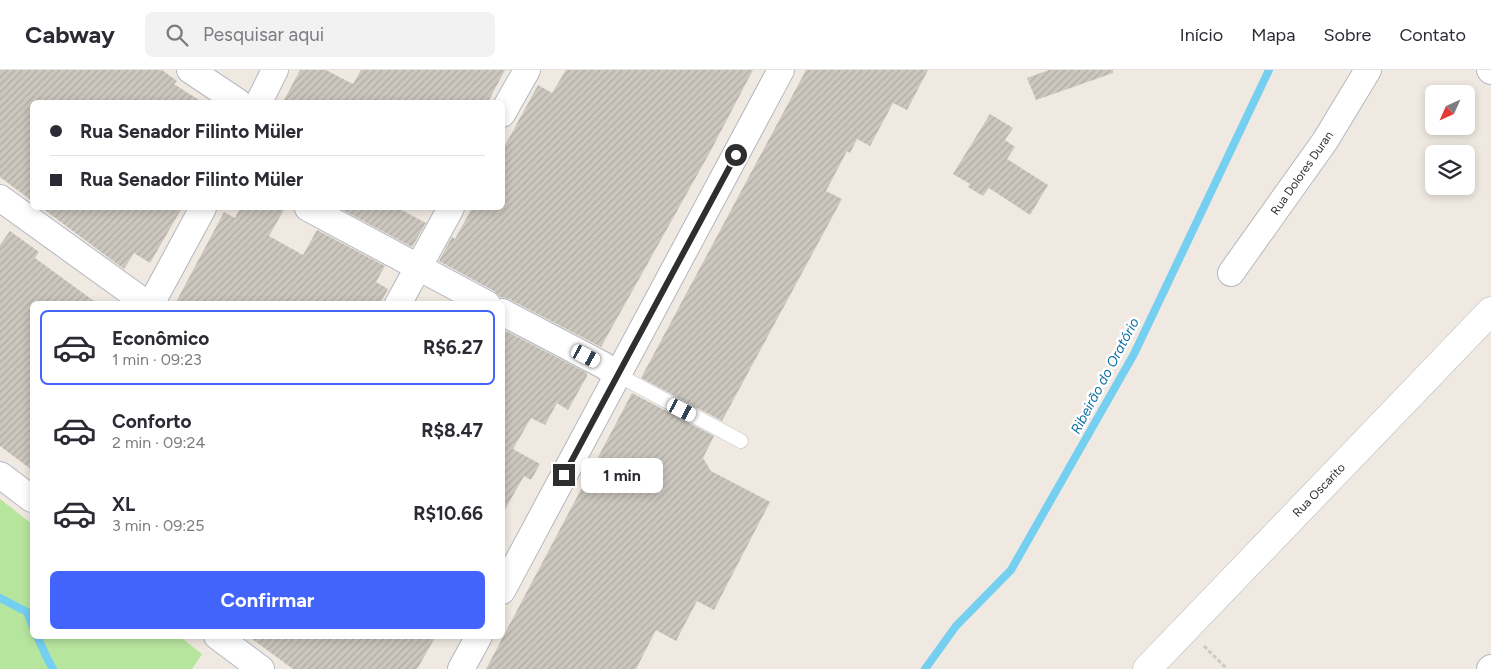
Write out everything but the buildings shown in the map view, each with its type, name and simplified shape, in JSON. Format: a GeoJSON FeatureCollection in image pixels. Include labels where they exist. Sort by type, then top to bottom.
{"type":"FeatureCollection","features":[{"type":"Feature","properties":{"kind":"main road","name":"Rua Oscarito"},"geometry":{"type":"LineString","coordinates":[[1146,669],[1491,311]]}},
{"type":"Feature","properties":{"kind":"street"},"geometry":{"type":"LineString","coordinates":[[190,70],[235,100]]}},
{"type":"Feature","properties":{"kind":"street"},"geometry":{"type":"LineString","coordinates":[[259,100],[275,70]]}},
{"type":"Feature","properties":{"kind":"street"},"geometry":{"type":"LineString","coordinates":[[505,109],[527,70]]}},
{"type":"Feature","properties":{"kind":"street"},"geometry":{"type":"LineString","coordinates":[[505,585],[781,70]]}},
{"type":"Feature","properties":{"kind":"street","name":"Rua Dolores Duran"},"geometry":{"type":"LineString","coordinates":[[1231,273],[1325,142],[1368,70]]}},
{"type":"Feature","properties":{"kind":"street"},"geometry":{"type":"LineString","coordinates":[[0,198],[145,301]]}},
{"type":"Feature","properties":{"kind":"street"},"geometry":{"type":"LineString","coordinates":[[151,301],[202,210]]}},
{"type":"Feature","properties":{"kind":"street"},"geometry":{"type":"LineString","coordinates":[[312,210],[481,301]]}},
{"type":"Feature","properties":{"kind":"street"},"geometry":{"type":"LineString","coordinates":[[400,301],[450,210]]}},
{"type":"Feature","properties":{"kind":"street"},"geometry":{"type":"LineString","coordinates":[[505,314],[603,365],[618,375]]}},
{"type":"Feature","properties":{"kind":"street"},"geometry":{"type":"LineString","coordinates":[[0,475],[30,497]]}},
{"type":"Feature","properties":{"kind":"street"},"geometry":{"type":"LineString","coordinates":[[221,639],[261,669]]}},
{"type":"Feature","properties":{"kind":"street"},"geometry":{"type":"LineString","coordinates":[[461,669],[477,639]]}},
{"type":"Feature","properties":{"kind":"lane"},"geometry":{"type":"LineString","coordinates":[[618,375],[741,441]]}},
{"type":"Feature","properties":{"kind":"path"},"geometry":{"type":"LineString","coordinates":[[1185,628],[1227,669]]}},
{"type":"Feature","properties":{"kind":"green space"},"geometry":{"type":"Polygon","coordinates":[[[0,499],[30,522],[30,639],[183,639],[202,654],[192,669],[0,669],[0,499]]]}},
{"type":"Feature","properties":{"kind":"waterway","name":"Ribeirão do Oratório"},"geometry":{"type":"LineString","coordinates":[[925,669],[956,626],[1011,570],[1134,354],[1269,70]]}},
{"type":"Feature","properties":{"kind":"waterway"},"geometry":{"type":"LineString","coordinates":[[0,598],[27,612],[30,620]]}},
{"type":"Feature","properties":{"kind":"waterway"},"geometry":{"type":"LineString","coordinates":[[38,639],[53,669]]}},
{"type":"Feature","properties":{"kind":"route"},"geometry":{"type":"LineString","coordinates":[[564,475],[736,155]]}}]}
